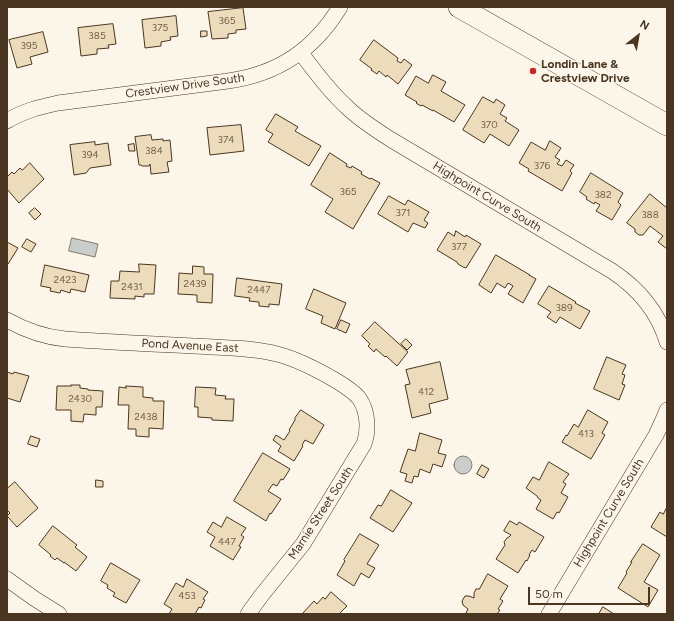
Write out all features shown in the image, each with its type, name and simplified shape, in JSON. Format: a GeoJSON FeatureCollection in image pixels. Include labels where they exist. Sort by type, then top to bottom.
{"type":"FeatureCollection","features":[{"type":"Feature","properties":{"kind":"street","name":"Crestview Drive South"},"geometry":{"type":"LineString","coordinates":[[7,121],[28,111],[58,103],[237,80],[252,76],[287,62],[301,53],[325,29],[340,7]]}},
{"type":"Feature","properties":{"kind":"street"},"geometry":{"type":"LineString","coordinates":[[459,7],[667,126]]}},
{"type":"Feature","properties":{"kind":"street","name":"Highpoint Curve South"},"geometry":{"type":"LineString","coordinates":[[301,53],[333,94],[363,121],[390,139],[612,271],[629,283],[651,307],[662,327],[667,342]]}},
{"type":"Feature","properties":{"kind":"street","name":"Pond Avenue East"},"geometry":{"type":"LineString","coordinates":[[7,320],[38,334],[65,339],[245,349],[276,354],[299,361],[322,372],[350,389],[361,402]]}},
{"type":"Feature","properties":{"kind":"street","name":"Marnie Street South"},"geometry":{"type":"LineString","coordinates":[[248,614],[304,544],[362,448],[366,436],[367,425],[361,402]]}},
{"type":"Feature","properties":{"kind":"street","name":"Highpoint Curve South"},"geometry":{"type":"LineString","coordinates":[[549,614],[656,434],[667,410]]}},
{"type":"Feature","properties":{"kind":"street"},"geometry":{"type":"LineString","coordinates":[[7,579],[59,614]]}},
{"type":"Feature","properties":{"kind":"shaded area"},"geometry":{"type":"Polygon","coordinates":[[[72,238],[98,244],[95,257],[69,251],[72,238]]]}},
{"type":"Feature","properties":{"kind":"shaded area"},"geometry":{"type":"Polygon","coordinates":[[[459,456],[467,456],[472,461],[470,472],[467,474],[459,474],[454,469],[454,461],[459,456]]]}},
{"type":"Feature","properties":{"kind":"building"},"geometry":{"type":"Polygon","coordinates":[[[243,8],[246,29],[236,30],[236,33],[228,34],[228,38],[212,39],[208,12],[243,8]]]}},
{"type":"Feature","properties":{"kind":"building"},"geometry":{"type":"Polygon","coordinates":[[[176,16],[178,36],[170,37],[171,40],[161,42],[161,46],[145,48],[142,20],[176,16]]]}},
{"type":"Feature","properties":{"kind":"building"},"geometry":{"type":"Polygon","coordinates":[[[113,24],[116,44],[108,45],[109,48],[97,49],[97,54],[81,56],[78,28],[113,24]]]}},
{"type":"Feature","properties":{"kind":"building"},"geometry":{"type":"Polygon","coordinates":[[[201,31],[207,31],[207,36],[201,37],[201,31]]]}},
{"type":"Feature","properties":{"kind":"building"},"geometry":{"type":"Polygon","coordinates":[[[43,32],[48,52],[30,57],[32,64],[17,68],[9,40],[43,32]]]}},
{"type":"Feature","properties":{"kind":"building"},"geometry":{"type":"Polygon","coordinates":[[[374,40],[398,58],[397,61],[401,63],[404,59],[412,65],[398,84],[387,75],[386,77],[379,71],[377,74],[360,60],[374,40]]]}},
{"type":"Feature","properties":{"kind":"building"},"geometry":{"type":"Polygon","coordinates":[[[433,75],[446,82],[441,91],[465,105],[454,122],[433,110],[422,105],[421,106],[405,95],[416,76],[428,83],[433,75]]]}},
{"type":"Feature","properties":{"kind":"building"},"geometry":{"type":"Polygon","coordinates":[[[483,97],[494,103],[496,99],[505,105],[500,114],[507,118],[505,121],[519,130],[509,146],[490,134],[484,143],[463,130],[483,97]]]}},
{"type":"Feature","properties":{"kind":"building"},"geometry":{"type":"Polygon","coordinates":[[[276,114],[298,127],[295,131],[321,146],[309,166],[268,142],[273,134],[266,130],[276,114]]]}},
{"type":"Feature","properties":{"kind":"building"},"geometry":{"type":"Polygon","coordinates":[[[241,125],[244,151],[210,155],[207,128],[241,125]]]}},
{"type":"Feature","properties":{"kind":"building"},"geometry":{"type":"Polygon","coordinates":[[[151,135],[152,140],[170,140],[172,161],[167,162],[169,172],[151,174],[150,164],[149,166],[139,165],[135,137],[151,135]]]}},
{"type":"Feature","properties":{"kind":"building"},"geometry":{"type":"Polygon","coordinates":[[[550,141],[561,148],[555,157],[560,160],[557,164],[562,166],[566,160],[574,165],[570,171],[572,173],[562,191],[528,171],[529,169],[519,163],[531,142],[545,150],[550,141]]]}},
{"type":"Feature","properties":{"kind":"building"},"geometry":{"type":"Polygon","coordinates":[[[95,142],[95,145],[108,143],[111,165],[90,168],[86,173],[74,175],[70,145],[95,142]]]}},
{"type":"Feature","properties":{"kind":"building"},"geometry":{"type":"Polygon","coordinates":[[[134,144],[135,151],[129,151],[128,145],[134,144]]]}},
{"type":"Feature","properties":{"kind":"building"},"geometry":{"type":"Polygon","coordinates":[[[330,153],[347,164],[346,166],[351,168],[352,166],[362,172],[361,174],[380,183],[353,229],[325,212],[333,199],[311,185],[330,153]]]}},
{"type":"Feature","properties":{"kind":"building"},"geometry":{"type":"Polygon","coordinates":[[[30,163],[44,179],[19,203],[7,189],[7,177],[12,172],[14,174],[20,168],[22,170],[30,163]]]}},
{"type":"Feature","properties":{"kind":"building"},"geometry":{"type":"Polygon","coordinates":[[[591,173],[623,193],[618,202],[621,205],[612,220],[596,211],[600,205],[595,202],[594,204],[586,199],[587,197],[580,192],[591,173]]]}},
{"type":"Feature","properties":{"kind":"building"},"geometry":{"type":"Polygon","coordinates":[[[650,194],[667,208],[667,249],[658,242],[663,236],[650,226],[643,235],[639,235],[635,232],[635,229],[627,223],[650,194]]]}},
{"type":"Feature","properties":{"kind":"building"},"geometry":{"type":"Polygon","coordinates":[[[389,196],[405,205],[408,200],[429,212],[424,220],[428,223],[425,228],[413,223],[408,232],[378,214],[389,196]]]}},
{"type":"Feature","properties":{"kind":"building"},"geometry":{"type":"Polygon","coordinates":[[[35,208],[41,214],[35,220],[29,213],[35,208]]]}},
{"type":"Feature","properties":{"kind":"building"},"geometry":{"type":"Polygon","coordinates":[[[456,231],[481,244],[466,268],[437,250],[448,232],[454,236],[456,231]]]}},
{"type":"Feature","properties":{"kind":"building"},"geometry":{"type":"Polygon","coordinates":[[[27,239],[36,244],[31,252],[22,247],[27,239]]]}},
{"type":"Feature","properties":{"kind":"building"},"geometry":{"type":"Polygon","coordinates":[[[7,242],[18,248],[8,264],[7,263],[7,242]]]}},
{"type":"Feature","properties":{"kind":"building"},"geometry":{"type":"Polygon","coordinates":[[[496,255],[536,279],[523,303],[508,294],[513,286],[508,283],[505,288],[497,283],[491,293],[479,285],[496,255]]]}},
{"type":"Feature","properties":{"kind":"building"},"geometry":{"type":"Polygon","coordinates":[[[139,264],[156,265],[154,294],[144,294],[144,297],[135,296],[135,299],[110,298],[111,281],[119,281],[120,271],[139,272],[139,264]]]}},
{"type":"Feature","properties":{"kind":"building"},"geometry":{"type":"Polygon","coordinates":[[[45,265],[89,275],[85,292],[71,289],[70,293],[61,290],[60,293],[50,291],[51,288],[41,286],[45,265]]]}},
{"type":"Feature","properties":{"kind":"building"},"geometry":{"type":"Polygon","coordinates":[[[193,266],[204,267],[204,274],[213,274],[212,303],[197,302],[197,295],[178,294],[179,273],[192,274],[193,266]]]}},
{"type":"Feature","properties":{"kind":"building"},"geometry":{"type":"Polygon","coordinates":[[[237,278],[282,284],[279,305],[269,304],[269,307],[259,306],[259,302],[249,301],[250,298],[235,296],[237,278]]]}},
{"type":"Feature","properties":{"kind":"building"},"geometry":{"type":"Polygon","coordinates":[[[549,286],[590,311],[580,329],[560,317],[556,323],[547,317],[551,312],[538,304],[549,286]]]}},
{"type":"Feature","properties":{"kind":"building"},"geometry":{"type":"Polygon","coordinates":[[[314,289],[346,303],[335,329],[321,323],[323,316],[306,309],[314,289]]]}},
{"type":"Feature","properties":{"kind":"building"},"geometry":{"type":"Polygon","coordinates":[[[341,320],[350,324],[346,333],[337,329],[341,320]]]}},
{"type":"Feature","properties":{"kind":"building"},"geometry":{"type":"Polygon","coordinates":[[[375,322],[408,352],[397,366],[376,349],[374,352],[368,346],[370,344],[362,336],[375,322]]]}},
{"type":"Feature","properties":{"kind":"building"},"geometry":{"type":"Polygon","coordinates":[[[406,339],[412,345],[407,350],[401,344],[406,339]]]}},
{"type":"Feature","properties":{"kind":"building"},"geometry":{"type":"Polygon","coordinates":[[[607,357],[626,365],[622,374],[625,375],[622,384],[625,385],[619,400],[594,389],[607,357]]]}},
{"type":"Feature","properties":{"kind":"building"},"geometry":{"type":"Polygon","coordinates":[[[440,362],[448,399],[429,404],[431,413],[412,418],[405,385],[410,384],[406,370],[440,362]]]}},
{"type":"Feature","properties":{"kind":"building"},"geometry":{"type":"Polygon","coordinates":[[[7,372],[13,374],[14,372],[29,376],[20,402],[7,398],[7,372]]]}},
{"type":"Feature","properties":{"kind":"building"},"geometry":{"type":"Polygon","coordinates":[[[80,385],[80,388],[88,390],[103,391],[102,407],[96,407],[96,415],[84,414],[83,422],[71,421],[71,410],[56,410],[57,386],[80,385]]]}},
{"type":"Feature","properties":{"kind":"building"},"geometry":{"type":"Polygon","coordinates":[[[126,386],[143,387],[143,397],[153,398],[153,401],[164,401],[163,429],[149,428],[149,437],[136,436],[136,429],[128,429],[129,405],[118,405],[119,387],[126,388],[126,386]]]}},
{"type":"Feature","properties":{"kind":"building"},"geometry":{"type":"Polygon","coordinates":[[[196,387],[216,388],[215,395],[226,396],[225,399],[234,399],[233,421],[212,420],[212,418],[198,417],[198,407],[195,407],[196,387]]]}},
{"type":"Feature","properties":{"kind":"building"},"geometry":{"type":"Polygon","coordinates":[[[301,410],[324,425],[313,444],[305,440],[294,461],[278,451],[281,446],[273,440],[276,435],[284,440],[290,431],[289,430],[295,418],[301,410]]]}},
{"type":"Feature","properties":{"kind":"building"},"geometry":{"type":"Polygon","coordinates":[[[588,410],[608,422],[602,433],[605,435],[591,459],[562,442],[574,424],[578,427],[588,410]]]}},
{"type":"Feature","properties":{"kind":"building"},"geometry":{"type":"Polygon","coordinates":[[[420,433],[442,440],[438,453],[446,455],[442,467],[433,464],[430,473],[420,469],[418,477],[414,476],[412,483],[405,481],[407,474],[400,472],[408,449],[415,451],[420,433]]]}},
{"type":"Feature","properties":{"kind":"building"},"geometry":{"type":"Polygon","coordinates":[[[31,436],[40,439],[37,447],[28,444],[31,436]]]}},
{"type":"Feature","properties":{"kind":"building"},"geometry":{"type":"Polygon","coordinates":[[[263,453],[290,469],[277,486],[273,484],[268,491],[281,499],[271,514],[270,513],[266,521],[234,501],[263,453]]]}},
{"type":"Feature","properties":{"kind":"building"},"geometry":{"type":"Polygon","coordinates":[[[549,462],[569,474],[563,482],[566,484],[561,493],[568,497],[559,513],[557,512],[553,519],[536,509],[541,500],[526,488],[533,477],[539,480],[549,462]]]}},
{"type":"Feature","properties":{"kind":"building"},"geometry":{"type":"Polygon","coordinates":[[[482,465],[489,469],[484,478],[477,474],[482,465]]]}},
{"type":"Feature","properties":{"kind":"building"},"geometry":{"type":"Polygon","coordinates":[[[96,480],[103,481],[103,487],[96,487],[96,480]]]}},
{"type":"Feature","properties":{"kind":"building"},"geometry":{"type":"Polygon","coordinates":[[[15,482],[38,508],[17,527],[7,516],[10,513],[7,510],[7,489],[15,482]]]}},
{"type":"Feature","properties":{"kind":"building"},"geometry":{"type":"Polygon","coordinates":[[[391,490],[412,503],[393,532],[370,518],[378,505],[381,506],[391,490]]]}},
{"type":"Feature","properties":{"kind":"building"},"geometry":{"type":"Polygon","coordinates":[[[667,507],[667,537],[651,527],[660,512],[663,514],[667,507]]]}},
{"type":"Feature","properties":{"kind":"building"},"geometry":{"type":"Polygon","coordinates":[[[227,517],[246,528],[241,535],[244,537],[239,546],[241,547],[233,560],[210,546],[215,537],[207,532],[213,522],[221,527],[227,517]]]}},
{"type":"Feature","properties":{"kind":"building"},"geometry":{"type":"Polygon","coordinates":[[[510,521],[517,525],[519,522],[544,537],[535,552],[532,550],[527,561],[526,560],[518,573],[496,559],[505,545],[504,542],[511,535],[504,531],[510,521]]]}},
{"type":"Feature","properties":{"kind":"building"},"geometry":{"type":"Polygon","coordinates":[[[53,526],[77,545],[75,547],[87,557],[76,571],[57,558],[55,560],[39,545],[53,526]]]}},
{"type":"Feature","properties":{"kind":"building"},"geometry":{"type":"Polygon","coordinates":[[[360,534],[379,545],[367,564],[375,568],[369,578],[361,573],[354,586],[337,575],[345,561],[344,560],[360,534]]]}},
{"type":"Feature","properties":{"kind":"building"},"geometry":{"type":"Polygon","coordinates":[[[643,544],[660,555],[644,582],[658,590],[648,607],[618,588],[627,573],[626,572],[631,562],[643,544]]]}},
{"type":"Feature","properties":{"kind":"building"},"geometry":{"type":"Polygon","coordinates":[[[111,563],[140,580],[126,603],[113,596],[115,593],[107,588],[108,585],[101,581],[111,563]]]}},
{"type":"Feature","properties":{"kind":"building"},"geometry":{"type":"Polygon","coordinates":[[[488,574],[508,586],[500,599],[503,601],[498,609],[500,610],[497,614],[466,613],[468,609],[463,605],[462,601],[465,596],[474,598],[476,589],[479,589],[488,574]]]}},
{"type":"Feature","properties":{"kind":"building"},"geometry":{"type":"Polygon","coordinates":[[[187,579],[208,592],[203,599],[205,600],[201,608],[199,607],[195,614],[169,614],[172,609],[164,604],[176,583],[183,587],[187,579]]]}},
{"type":"Feature","properties":{"kind":"building"},"geometry":{"type":"Polygon","coordinates":[[[331,592],[347,606],[339,614],[303,613],[314,601],[317,604],[323,597],[325,599],[331,592]]]}},
{"type":"Feature","properties":{"kind":"building"},"geometry":{"type":"Polygon","coordinates":[[[603,607],[614,614],[599,614],[603,607]]]}},
{"type":"Feature","properties":{"kind":"place","name":"Londin Lane & Crestview Drive"},"geometry":{"type":"Point","coordinates":[533,71]}}]}
